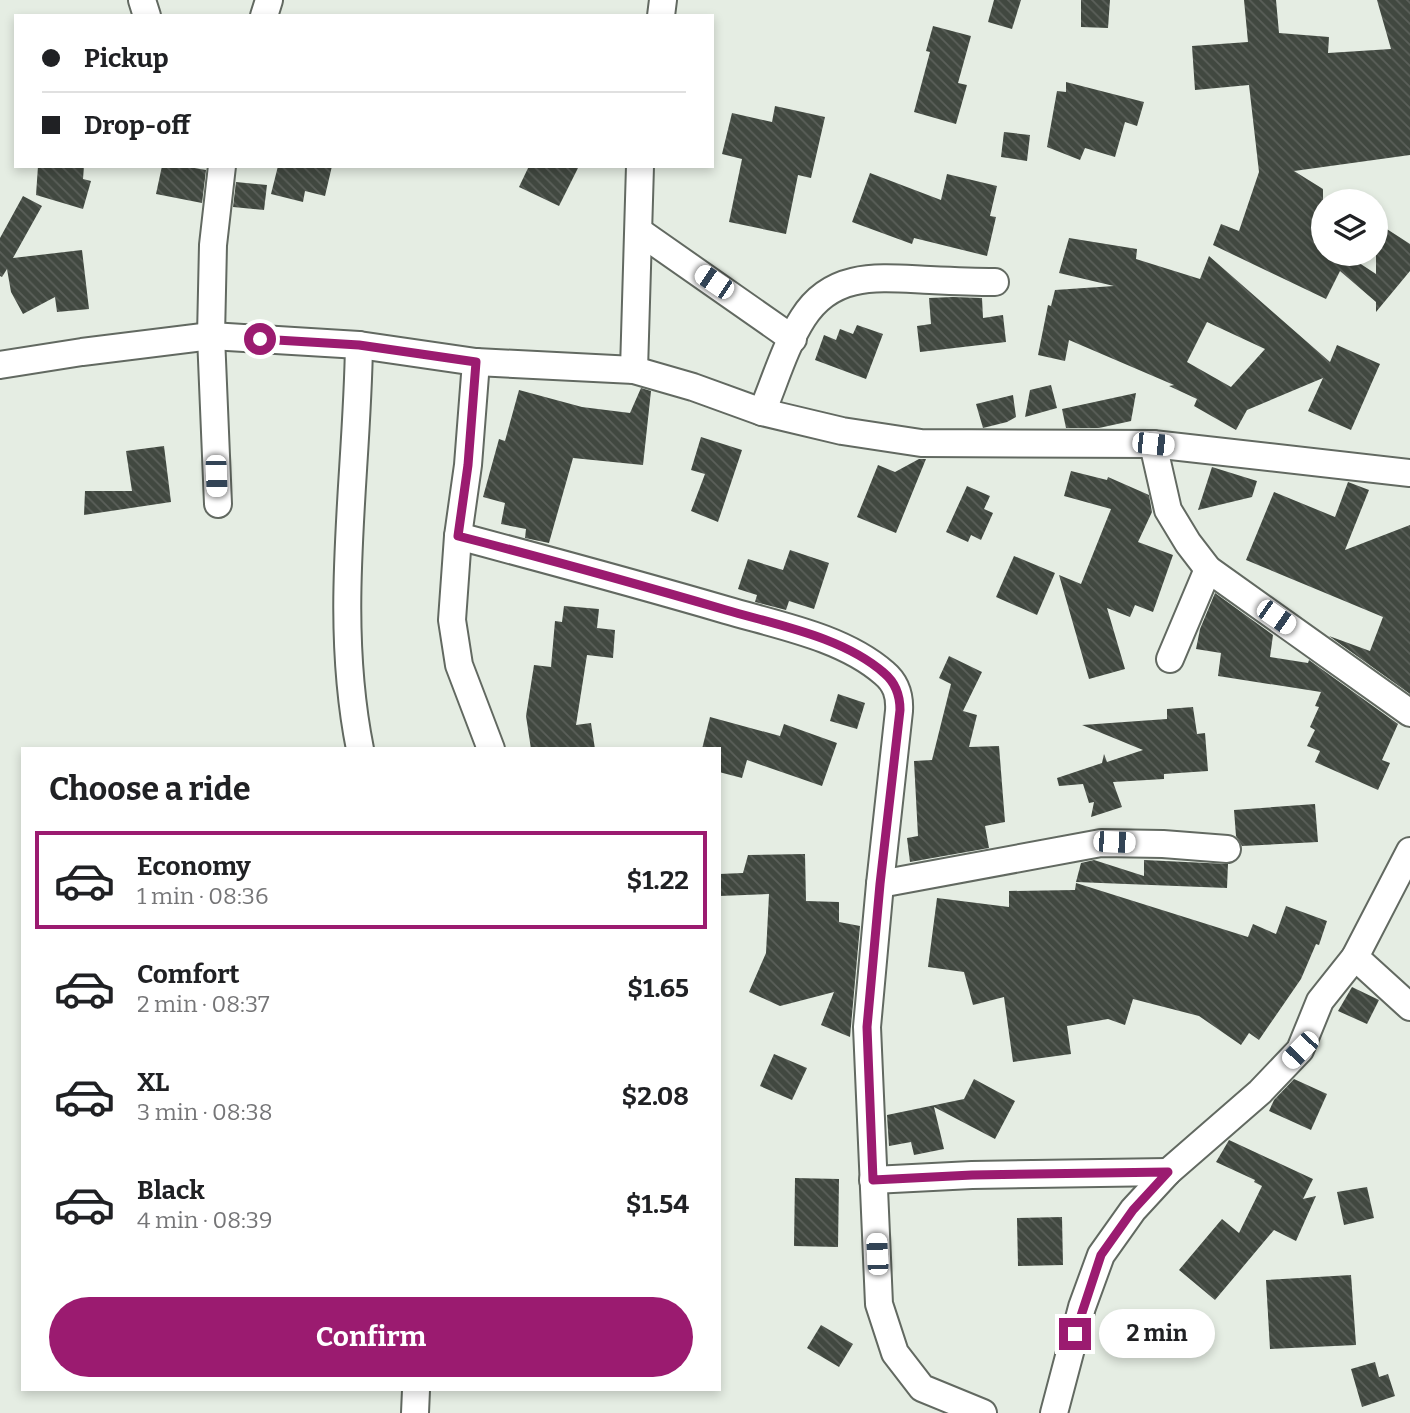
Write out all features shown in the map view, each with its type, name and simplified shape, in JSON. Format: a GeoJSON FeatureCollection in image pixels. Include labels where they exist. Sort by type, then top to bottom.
{"type":"FeatureCollection","features":[{"type":"Feature","properties":{"kind":"street"},"geometry":{"type":"LineString","coordinates":[[218,504],[211,336],[213,245],[222,168]]}},
{"type":"Feature","properties":{"kind":"street"},"geometry":{"type":"LineString","coordinates":[[634,370],[640,168]]}},
{"type":"Feature","properties":{"kind":"street"},"geometry":{"type":"LineString","coordinates":[[640,232],[793,339]]}},
{"type":"Feature","properties":{"kind":"street"},"geometry":{"type":"LineString","coordinates":[[762,412],[804,317],[820,298],[835,288],[858,279],[995,282]]}},
{"type":"Feature","properties":{"kind":"street"},"geometry":{"type":"LineString","coordinates":[[0,365],[211,336],[359,345],[476,362],[634,370],[693,387],[762,412],[842,431],[920,443],[1153,444],[1410,473]]}},
{"type":"Feature","properties":{"kind":"street"},"geometry":{"type":"LineString","coordinates":[[359,345],[354,472],[346,561],[346,645],[360,747]]}},
{"type":"Feature","properties":{"kind":"street"},"geometry":{"type":"LineString","coordinates":[[476,362],[452,620],[459,665],[490,747]]}},
{"type":"Feature","properties":{"kind":"street"},"geometry":{"type":"LineString","coordinates":[[1153,444],[1168,510],[1208,569],[1410,713]]}},
{"type":"Feature","properties":{"kind":"street"},"geometry":{"type":"LineString","coordinates":[[458,536],[603,574],[790,628],[849,650],[886,674],[896,686],[900,697],[900,710],[867,1027],[879,1304],[895,1353],[922,1388],[983,1413]]}},
{"type":"Feature","properties":{"kind":"street"},"geometry":{"type":"LineString","coordinates":[[1170,659],[1208,569]]}},
{"type":"Feature","properties":{"kind":"street"},"geometry":{"type":"LineString","coordinates":[[880,884],[1101,843],[1227,849]]}},
{"type":"Feature","properties":{"kind":"street"},"geometry":{"type":"LineString","coordinates":[[1054,1413],[1082,1307],[1101,1255],[1133,1210],[1168,1172],[1261,1092],[1300,1050],[1320,1001],[1355,957],[1410,851]]}},
{"type":"Feature","properties":{"kind":"street"},"geometry":{"type":"LineString","coordinates":[[1355,957],[1410,1007]]}},
{"type":"Feature","properties":{"kind":"street"},"geometry":{"type":"LineString","coordinates":[[873,1180],[972,1175],[1168,1172]]}},
{"type":"Feature","properties":{"kind":"street"},"geometry":{"type":"LineString","coordinates":[[415,1413],[416,1391]]}},
{"type":"Feature","properties":{"kind":"building"},"geometry":{"type":"Polygon","coordinates":[[[994,0],[1021,0],[1012,29],[988,22],[994,0]]]}},
{"type":"Feature","properties":{"kind":"building"},"geometry":{"type":"Polygon","coordinates":[[[1081,0],[1110,0],[1108,28],[1081,27],[1081,0]]]}},
{"type":"Feature","properties":{"kind":"building"},"geometry":{"type":"Polygon","coordinates":[[[1244,0],[1276,0],[1279,33],[1329,37],[1328,53],[1391,49],[1377,0],[1410,0],[1410,155],[1294,171],[1323,189],[1311,189],[1311,266],[1364,266],[1376,274],[1376,266],[1388,266],[1388,230],[1410,244],[1410,271],[1376,312],[1376,302],[1340,271],[1326,299],[1213,245],[1221,224],[1239,231],[1259,172],[1249,85],[1195,90],[1192,46],[1248,42],[1244,0]]]}},
{"type":"Feature","properties":{"kind":"building"},"geometry":{"type":"Polygon","coordinates":[[[933,26],[971,36],[958,83],[967,85],[956,124],[914,112],[930,52],[926,51],[933,26]]]}},
{"type":"Feature","properties":{"kind":"building"},"geometry":{"type":"Polygon","coordinates":[[[1066,82],[1144,102],[1137,126],[1125,122],[1115,157],[1085,148],[1080,160],[1047,147],[1057,91],[1066,92],[1066,82]]]}},
{"type":"Feature","properties":{"kind":"building"},"geometry":{"type":"Polygon","coordinates":[[[775,106],[825,117],[811,178],[798,175],[786,234],[729,222],[742,159],[722,154],[732,113],[772,122],[775,106]]]}},
{"type":"Feature","properties":{"kind":"building"},"geometry":{"type":"Polygon","coordinates":[[[1004,132],[1030,135],[1027,161],[1001,157],[1004,132]]]}},
{"type":"Feature","properties":{"kind":"building"},"geometry":{"type":"Polygon","coordinates":[[[38,168],[84,168],[83,179],[91,181],[83,209],[36,195],[38,168]]]}},
{"type":"Feature","properties":{"kind":"building"},"geometry":{"type":"Polygon","coordinates":[[[162,168],[206,170],[202,203],[156,194],[162,168]]]}},
{"type":"Feature","properties":{"kind":"building"},"geometry":{"type":"Polygon","coordinates":[[[278,168],[332,168],[325,196],[305,191],[303,202],[271,194],[278,168]]]}},
{"type":"Feature","properties":{"kind":"building"},"geometry":{"type":"Polygon","coordinates":[[[528,168],[578,168],[559,206],[519,187],[528,168]]]}},
{"type":"Feature","properties":{"kind":"building"},"geometry":{"type":"Polygon","coordinates":[[[870,173],[941,200],[947,174],[997,186],[990,216],[996,217],[987,256],[914,238],[912,244],[852,222],[870,173]]]}},
{"type":"Feature","properties":{"kind":"building"},"geometry":{"type":"Polygon","coordinates":[[[236,182],[267,185],[264,210],[233,207],[236,182]]]}},
{"type":"Feature","properties":{"kind":"building"},"geometry":{"type":"Polygon","coordinates":[[[23,196],[42,206],[13,258],[82,250],[89,309],[57,312],[55,297],[23,314],[11,292],[7,269],[2,277],[0,276],[0,238],[23,196]]]}},
{"type":"Feature","properties":{"kind":"building"},"geometry":{"type":"Polygon","coordinates":[[[1069,238],[1137,249],[1136,259],[1200,279],[1209,256],[1330,362],[1337,345],[1380,364],[1351,430],[1308,411],[1323,378],[1247,410],[1236,430],[1194,406],[1197,399],[1169,386],[1174,385],[1069,340],[1065,361],[1038,355],[1048,305],[1051,306],[1055,290],[1114,286],[1059,273],[1069,238]],[[1207,322],[1187,362],[1231,387],[1265,349],[1207,322]]]}},
{"type":"Feature","properties":{"kind":"building"},"geometry":{"type":"Polygon","coordinates":[[[929,298],[982,298],[983,318],[1003,315],[1006,342],[920,352],[917,326],[931,324],[929,298]]]}},
{"type":"Feature","properties":{"kind":"building"},"geometry":{"type":"Polygon","coordinates":[[[857,325],[883,334],[866,379],[815,360],[824,335],[836,340],[840,329],[853,334],[857,325]]]}},
{"type":"Feature","properties":{"kind":"building"},"geometry":{"type":"Polygon","coordinates":[[[1051,385],[1057,408],[1025,417],[1030,390],[1051,385]]]}},
{"type":"Feature","properties":{"kind":"building"},"geometry":{"type":"Polygon","coordinates":[[[641,388],[651,391],[643,465],[573,458],[549,543],[525,538],[526,529],[501,524],[505,503],[483,497],[499,439],[505,441],[519,390],[582,407],[630,413],[641,388]]]}},
{"type":"Feature","properties":{"kind":"building"},"geometry":{"type":"Polygon","coordinates":[[[1136,393],[1131,421],[1099,428],[1066,428],[1062,409],[1136,393]]]}},
{"type":"Feature","properties":{"kind":"building"},"geometry":{"type":"Polygon","coordinates":[[[1013,395],[1016,417],[983,428],[976,404],[1013,395]]]}},
{"type":"Feature","properties":{"kind":"building"},"geometry":{"type":"Polygon","coordinates":[[[701,437],[742,450],[718,522],[691,511],[705,474],[691,470],[701,437]]]}},
{"type":"Feature","properties":{"kind":"building"},"geometry":{"type":"Polygon","coordinates":[[[164,446],[171,502],[84,515],[85,491],[132,491],[126,451],[164,446]]]}},
{"type":"Feature","properties":{"kind":"building"},"geometry":{"type":"Polygon","coordinates":[[[919,459],[926,459],[896,533],[857,517],[878,465],[895,472],[919,459]]]}},
{"type":"Feature","properties":{"kind":"building"},"geometry":{"type":"Polygon","coordinates":[[[1212,467],[1257,481],[1252,497],[1198,510],[1212,467]]]}},
{"type":"Feature","properties":{"kind":"building"},"geometry":{"type":"Polygon","coordinates":[[[1071,471],[1107,480],[1108,477],[1149,495],[1152,512],[1138,542],[1173,555],[1153,612],[1135,605],[1130,617],[1107,608],[1125,669],[1089,679],[1059,575],[1081,584],[1111,509],[1064,496],[1071,471]]]}},
{"type":"Feature","properties":{"kind":"building"},"geometry":{"type":"Polygon","coordinates":[[[1348,482],[1369,490],[1345,550],[1410,525],[1410,694],[1329,636],[1370,651],[1383,617],[1246,560],[1274,492],[1335,517],[1348,482]]]}},
{"type":"Feature","properties":{"kind":"building"},"geometry":{"type":"Polygon","coordinates":[[[967,486],[990,496],[984,509],[993,513],[981,540],[971,535],[968,542],[946,532],[967,486]]]}},
{"type":"Feature","properties":{"kind":"building"},"geometry":{"type":"Polygon","coordinates":[[[790,550],[829,563],[814,609],[789,601],[786,610],[755,602],[757,595],[738,589],[748,559],[783,570],[790,550]]]}},
{"type":"Feature","properties":{"kind":"building"},"geometry":{"type":"Polygon","coordinates":[[[1014,556],[1055,573],[1037,615],[996,597],[1014,556]]]}},
{"type":"Feature","properties":{"kind":"building"},"geometry":{"type":"Polygon","coordinates":[[[1215,593],[1273,635],[1270,657],[1308,663],[1309,660],[1398,724],[1382,760],[1390,763],[1378,790],[1315,762],[1320,751],[1307,746],[1315,730],[1310,727],[1319,707],[1315,706],[1321,692],[1218,676],[1221,653],[1196,649],[1200,629],[1215,593]]]}},
{"type":"Feature","properties":{"kind":"building"},"geometry":{"type":"Polygon","coordinates":[[[564,606],[599,609],[597,628],[615,630],[613,658],[587,655],[576,725],[591,723],[595,747],[531,747],[526,716],[534,665],[551,667],[555,621],[562,622],[564,606]]]}},
{"type":"Feature","properties":{"kind":"building"},"geometry":{"type":"Polygon","coordinates":[[[949,656],[982,672],[963,711],[977,715],[969,747],[999,746],[1005,822],[985,826],[989,848],[910,862],[907,838],[918,836],[914,761],[932,760],[951,684],[939,678],[949,656]]]}},
{"type":"Feature","properties":{"kind":"building"},"geometry":{"type":"Polygon","coordinates":[[[838,694],[865,703],[857,729],[830,721],[838,694]]]}},
{"type":"Feature","properties":{"kind":"building"},"geometry":{"type":"Polygon","coordinates":[[[1193,707],[1197,734],[1205,733],[1208,771],[1164,774],[1164,779],[1113,782],[1122,807],[1091,817],[1094,802],[1089,803],[1083,784],[1059,786],[1057,778],[1102,763],[1104,754],[1107,762],[1143,750],[1082,725],[1167,719],[1167,709],[1193,707]]]}},
{"type":"Feature","properties":{"kind":"building"},"geometry":{"type":"Polygon","coordinates":[[[710,717],[780,736],[784,724],[837,743],[822,786],[747,760],[742,778],[721,773],[721,747],[702,747],[710,717]]]}},
{"type":"Feature","properties":{"kind":"building"},"geometry":{"type":"Polygon","coordinates":[[[1315,804],[1318,842],[1242,846],[1236,836],[1234,810],[1315,804]]]}},
{"type":"Feature","properties":{"kind":"building"},"geometry":{"type":"Polygon","coordinates":[[[805,854],[806,901],[839,902],[839,922],[860,926],[850,1037],[821,1025],[834,992],[780,1006],[749,992],[766,953],[769,894],[721,896],[721,874],[743,873],[748,855],[805,854]]]}},
{"type":"Feature","properties":{"kind":"building"},"geometry":{"type":"Polygon","coordinates":[[[1094,860],[1144,876],[1144,860],[1228,864],[1227,888],[1076,882],[1081,863],[1094,860]]]}},
{"type":"Feature","properties":{"kind":"building"},"geometry":{"type":"Polygon","coordinates":[[[1076,883],[1248,937],[1253,924],[1276,934],[1286,906],[1327,921],[1319,945],[1316,944],[1301,979],[1259,1040],[1249,1033],[1241,1045],[1199,1016],[1133,999],[1125,1025],[1108,1019],[1067,1026],[1071,1054],[1013,1062],[1004,997],[973,1005],[964,972],[928,967],[937,898],[1009,907],[1009,891],[1075,890],[1076,883]]]}},
{"type":"Feature","properties":{"kind":"building"},"geometry":{"type":"Polygon","coordinates":[[[1352,987],[1379,1000],[1367,1024],[1338,1011],[1352,987]]]}},
{"type":"Feature","properties":{"kind":"building"},"geometry":{"type":"Polygon","coordinates":[[[774,1054],[807,1068],[792,1100],[760,1086],[774,1054]]]}},
{"type":"Feature","properties":{"kind":"building"},"geometry":{"type":"Polygon","coordinates":[[[974,1079],[1015,1101],[995,1139],[934,1107],[944,1149],[914,1155],[911,1142],[889,1146],[887,1115],[964,1099],[974,1079]]]}},
{"type":"Feature","properties":{"kind":"building"},"geometry":{"type":"Polygon","coordinates":[[[1294,1079],[1327,1094],[1311,1130],[1269,1111],[1274,1100],[1294,1079]]]}},
{"type":"Feature","properties":{"kind":"building"},"geometry":{"type":"Polygon","coordinates":[[[1229,1140],[1313,1179],[1303,1199],[1316,1196],[1296,1241],[1274,1230],[1215,1300],[1179,1270],[1222,1219],[1239,1233],[1262,1186],[1216,1162],[1229,1140]]]}},
{"type":"Feature","properties":{"kind":"building"},"geometry":{"type":"Polygon","coordinates":[[[795,1178],[839,1179],[838,1247],[794,1246],[795,1178]]]}},
{"type":"Feature","properties":{"kind":"building"},"geometry":{"type":"Polygon","coordinates":[[[1367,1187],[1374,1218],[1344,1225],[1337,1192],[1367,1187]]]}},
{"type":"Feature","properties":{"kind":"building"},"geometry":{"type":"Polygon","coordinates":[[[1062,1217],[1063,1265],[1018,1266],[1017,1218],[1062,1217]]]}},
{"type":"Feature","properties":{"kind":"building"},"geometry":{"type":"Polygon","coordinates":[[[1351,1275],[1356,1345],[1270,1349],[1266,1280],[1351,1275]]]}},
{"type":"Feature","properties":{"kind":"building"},"geometry":{"type":"Polygon","coordinates":[[[821,1325],[853,1344],[839,1367],[807,1348],[821,1325]]]}},
{"type":"Feature","properties":{"kind":"building"},"geometry":{"type":"Polygon","coordinates":[[[1375,1362],[1379,1377],[1388,1374],[1395,1396],[1362,1407],[1351,1369],[1375,1362]]]}},
{"type":"Feature","properties":{"kind":"route"},"geometry":{"type":"LineString","coordinates":[[260,339],[359,345],[476,362],[468,465],[458,536],[603,574],[790,628],[849,650],[886,674],[896,686],[900,697],[900,710],[867,1027],[873,1180],[972,1175],[1168,1172],[1133,1210],[1101,1255],[1075,1334]]}}]}
